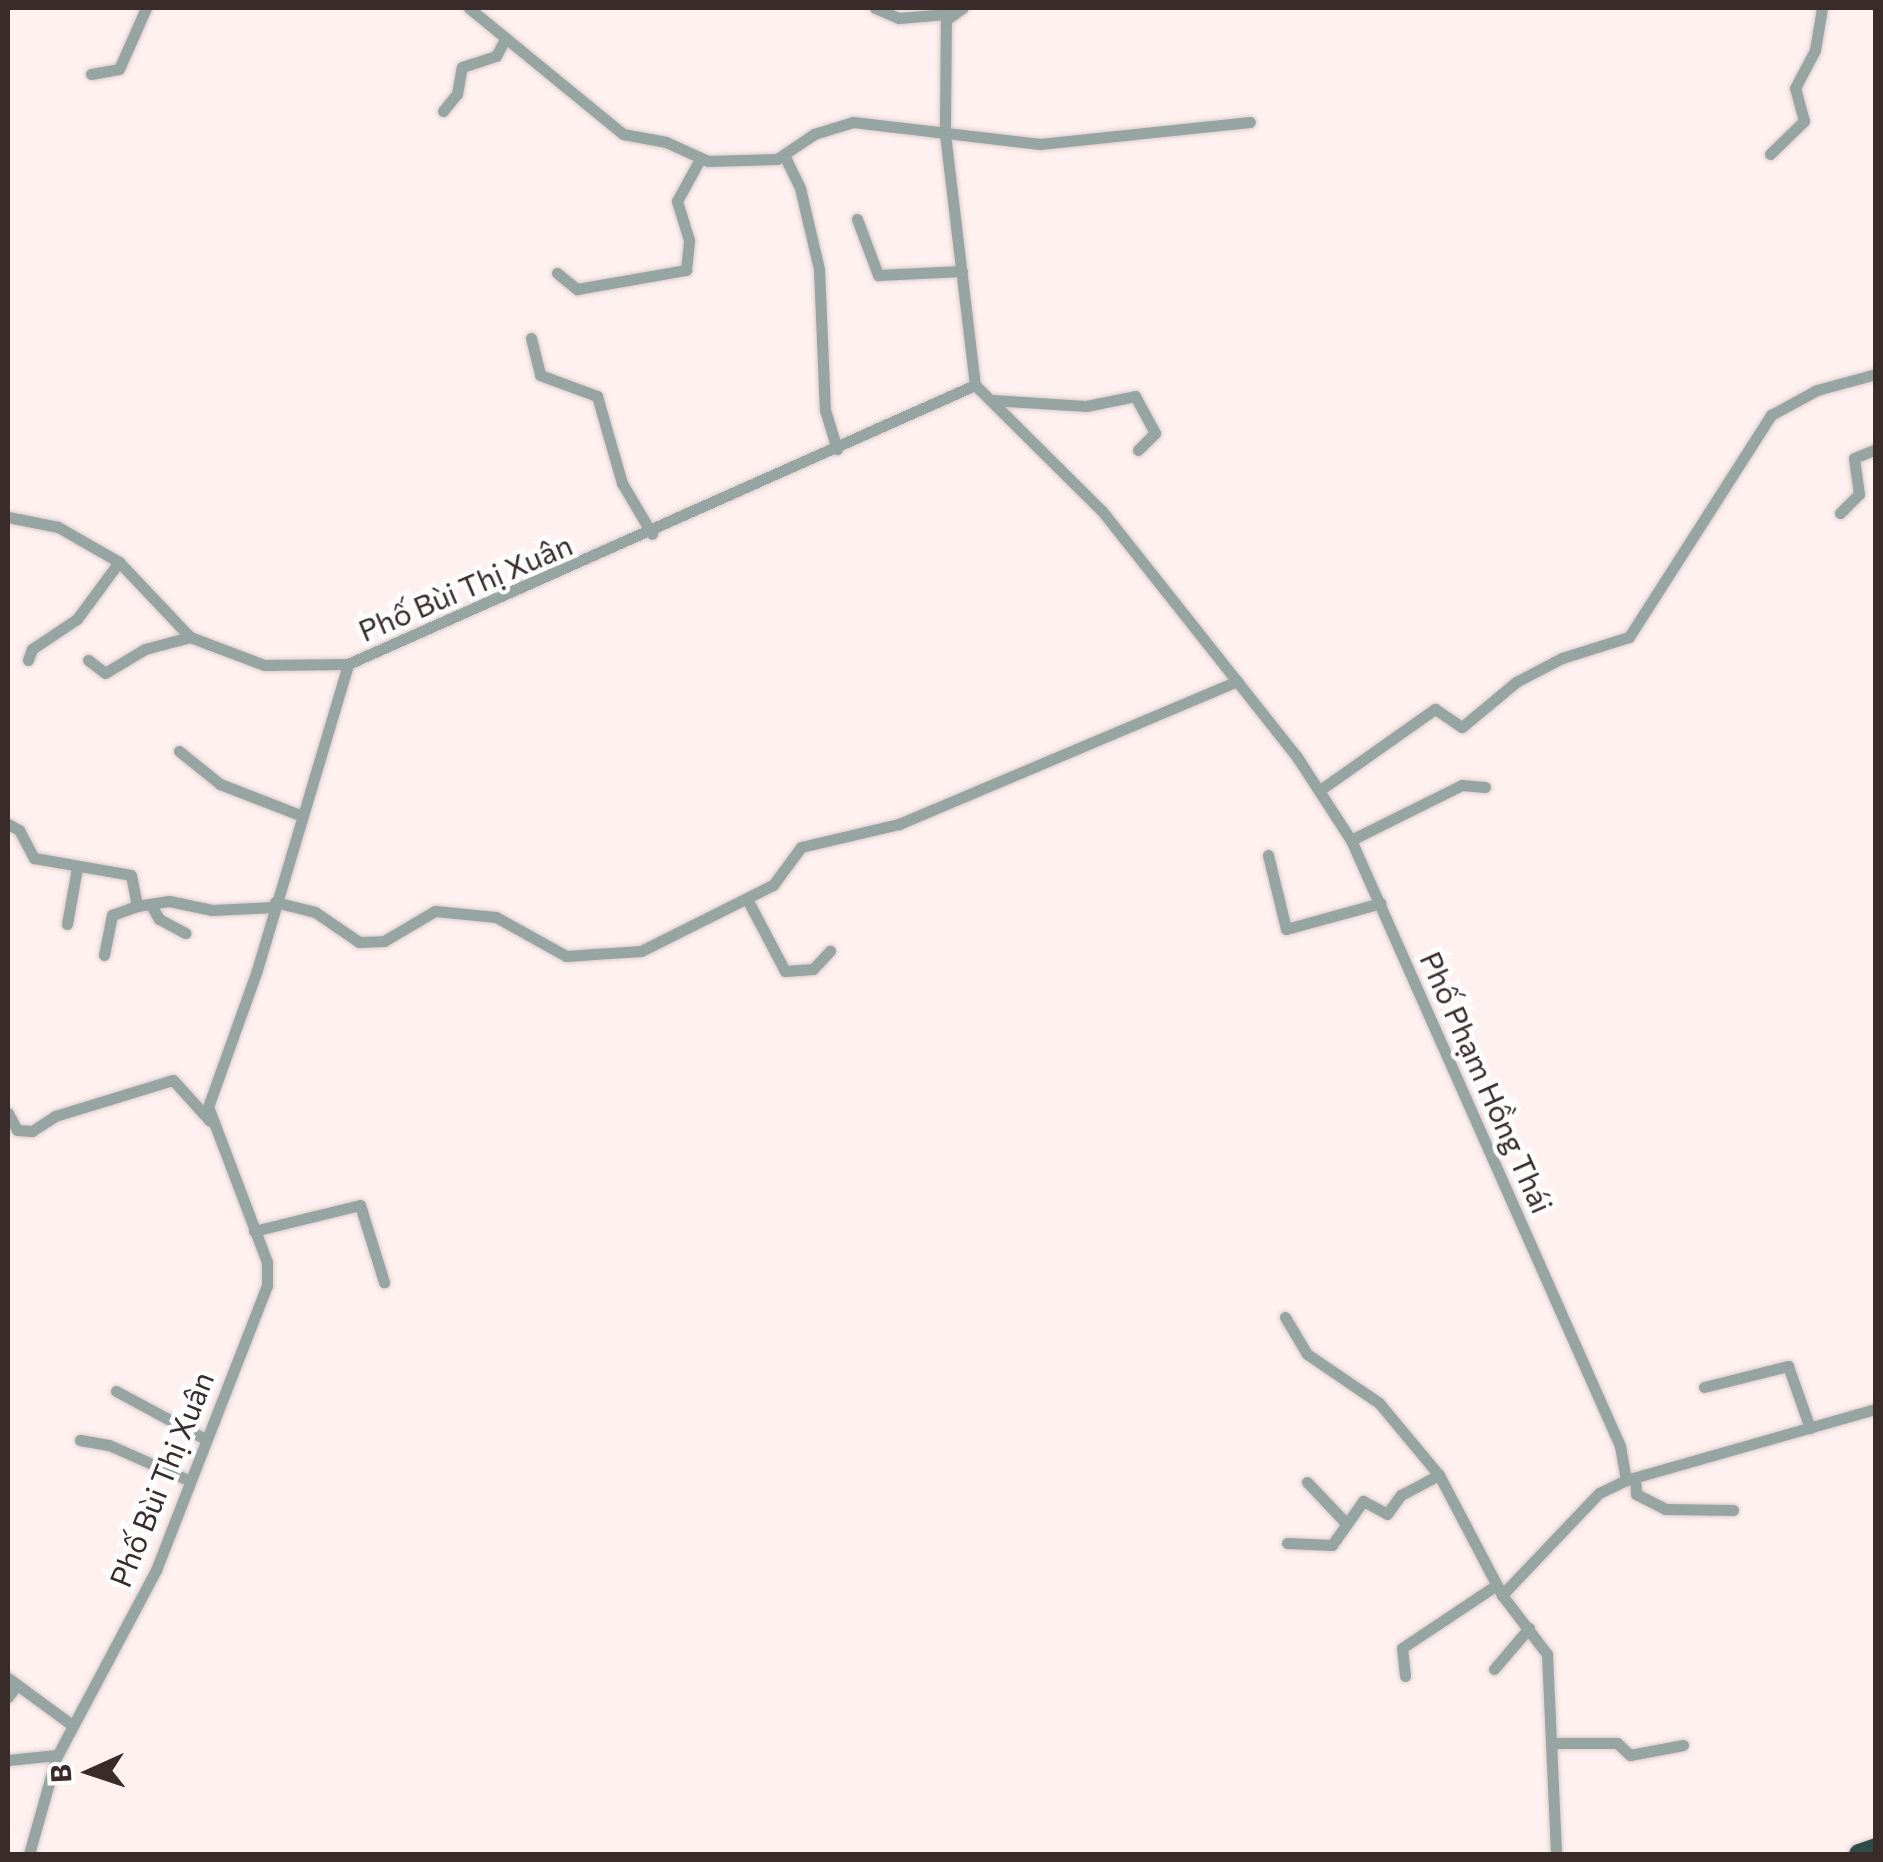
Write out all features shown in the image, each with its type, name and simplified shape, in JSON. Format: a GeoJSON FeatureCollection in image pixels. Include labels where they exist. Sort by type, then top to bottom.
{"type":"FeatureCollection","features":[{"type":"Feature","properties":{"kind":"highway"},"geometry":{"type":"LineString","coordinates":[[1859,1854],[1876,1848]]}},
{"type":"Feature","properties":{"kind":"street"},"geometry":{"type":"LineString","coordinates":[[91,74],[118,68],[146,8]]}},
{"type":"Feature","properties":{"kind":"street"},"geometry":{"type":"LineString","coordinates":[[470,8],[624,134],[666,142],[700,159],[785,156],[814,134],[842,124],[1051,144],[1160,126],[1250,122]]}},
{"type":"Feature","properties":{"kind":"street"},"geometry":{"type":"LineString","coordinates":[[875,8],[899,18],[946,14],[964,8]]}},
{"type":"Feature","properties":{"kind":"street"},"geometry":{"type":"LineString","coordinates":[[1770,154],[1804,121],[1794,88],[1815,50],[1822,8]]}},
{"type":"Feature","properties":{"kind":"street"},"geometry":{"type":"LineString","coordinates":[[946,14],[945,134],[976,385]]}},
{"type":"Feature","properties":{"kind":"street"},"geometry":{"type":"LineString","coordinates":[[443,111],[457,94],[462,67],[496,56],[505,39]]}},
{"type":"Feature","properties":{"kind":"street"},"geometry":{"type":"LineString","coordinates":[[785,156],[802,195],[818,269],[826,410],[836,448]]}},
{"type":"Feature","properties":{"kind":"street"},"geometry":{"type":"LineString","coordinates":[[556,272],[578,289],[686,270],[689,240],[677,201],[700,159]]}},
{"type":"Feature","properties":{"kind":"street"},"geometry":{"type":"LineString","coordinates":[[858,219],[878,274],[962,271]]}},
{"type":"Feature","properties":{"kind":"street"},"geometry":{"type":"LineString","coordinates":[[531,338],[540,375],[596,396],[622,483],[652,534]]}},
{"type":"Feature","properties":{"kind":"street"},"geometry":{"type":"LineString","coordinates":[[1320,790],[1435,709],[1462,728],[1516,682],[1562,658],[1629,638],[1771,415],[1817,390],[1876,374]]}},
{"type":"Feature","properties":{"kind":"street","name":"Phố Bùi Thị Xuân"},"geometry":{"type":"LineString","coordinates":[[29,1854],[57,1755],[156,1570],[267,1285],[266,1262],[210,1121],[210,1100],[275,905],[348,664],[652,534],[976,385]]}},
{"type":"Feature","properties":{"kind":"street","name":"Phố Phạm Hồng Thái"},"geometry":{"type":"LineString","coordinates":[[976,385],[1090,498],[1237,681],[1320,790],[1351,840],[1620,1446],[1631,1479]]}},
{"type":"Feature","properties":{"kind":"street"},"geometry":{"type":"LineString","coordinates":[[992,400],[1086,406],[1135,396],[1154,433],[1138,450]]}},
{"type":"Feature","properties":{"kind":"street"},"geometry":{"type":"LineString","coordinates":[[1840,513],[1859,494],[1854,458],[1876,449]]}},
{"type":"Feature","properties":{"kind":"street"},"geometry":{"type":"LineString","coordinates":[[8,517],[58,527],[119,562],[190,637],[264,665],[348,664]]}},
{"type":"Feature","properties":{"kind":"street"},"geometry":{"type":"LineString","coordinates":[[28,660],[32,649],[77,619],[119,562]]}},
{"type":"Feature","properties":{"kind":"street"},"geometry":{"type":"LineString","coordinates":[[88,660],[106,673],[145,649],[190,637]]}},
{"type":"Feature","properties":{"kind":"street"},"geometry":{"type":"LineString","coordinates":[[104,955],[112,915],[136,906],[152,908],[169,901],[212,910],[275,905],[316,912],[372,943],[428,912],[486,914],[556,952],[588,958],[653,947],[779,881],[801,847],[908,820],[1237,681]]}},
{"type":"Feature","properties":{"kind":"street"},"geometry":{"type":"LineString","coordinates":[[179,751],[220,784],[300,815]]}},
{"type":"Feature","properties":{"kind":"street"},"geometry":{"type":"LineString","coordinates":[[1351,840],[1462,785],[1486,787]]}},
{"type":"Feature","properties":{"kind":"street"},"geometry":{"type":"LineString","coordinates":[[8,824],[19,830],[28,855],[131,876],[136,906]]}},
{"type":"Feature","properties":{"kind":"street"},"geometry":{"type":"LineString","coordinates":[[1268,855],[1284,928],[1381,903]]}},
{"type":"Feature","properties":{"kind":"street"},"geometry":{"type":"LineString","coordinates":[[67,924],[77,868]]}},
{"type":"Feature","properties":{"kind":"street"},"geometry":{"type":"LineString","coordinates":[[747,899],[785,971],[813,969],[830,952]]}},
{"type":"Feature","properties":{"kind":"street"},"geometry":{"type":"LineString","coordinates":[[152,908],[162,922],[185,933]]}},
{"type":"Feature","properties":{"kind":"street"},"geometry":{"type":"LineString","coordinates":[[8,1113],[17,1130],[32,1130],[55,1116],[173,1080],[210,1121]]}},
{"type":"Feature","properties":{"kind":"street"},"geometry":{"type":"LineString","coordinates":[[253,1228],[360,1206],[384,1282]]}},
{"type":"Feature","properties":{"kind":"street"},"geometry":{"type":"LineString","coordinates":[[1285,1316],[1307,1354],[1380,1404],[1438,1475],[1498,1590],[1547,1654],[1556,1743],[1556,1854]]}},
{"type":"Feature","properties":{"kind":"street"},"geometry":{"type":"LineString","coordinates":[[1704,1387],[1788,1366],[1810,1428]]}},
{"type":"Feature","properties":{"kind":"street"},"geometry":{"type":"LineString","coordinates":[[116,1390],[205,1439]]}},
{"type":"Feature","properties":{"kind":"street"},"geometry":{"type":"LineString","coordinates":[[1406,1676],[1402,1648],[1498,1590],[1599,1494],[1631,1479],[1876,1409]]}},
{"type":"Feature","properties":{"kind":"street"},"geometry":{"type":"LineString","coordinates":[[80,1440],[109,1445],[188,1480]]}},
{"type":"Feature","properties":{"kind":"street"},"geometry":{"type":"LineString","coordinates":[[1287,1542],[1332,1545],[1345,1522],[1366,1500],[1387,1514],[1401,1495],[1438,1475]]}},
{"type":"Feature","properties":{"kind":"street"},"geometry":{"type":"LineString","coordinates":[[1631,1479],[1636,1494],[1665,1508],[1733,1510]]}},
{"type":"Feature","properties":{"kind":"street"},"geometry":{"type":"LineString","coordinates":[[1307,1482],[1345,1522]]}},
{"type":"Feature","properties":{"kind":"street"},"geometry":{"type":"LineString","coordinates":[[1494,1670],[1529,1628]]}},
{"type":"Feature","properties":{"kind":"street"},"geometry":{"type":"LineString","coordinates":[[8,1697],[12,1682],[72,1725]]}},
{"type":"Feature","properties":{"kind":"street"},"geometry":{"type":"LineString","coordinates":[[1556,1743],[1617,1744],[1630,1755],[1683,1745]]}},
{"type":"Feature","properties":{"kind":"street"},"geometry":{"type":"LineString","coordinates":[[8,1760],[57,1755]]}}]}
